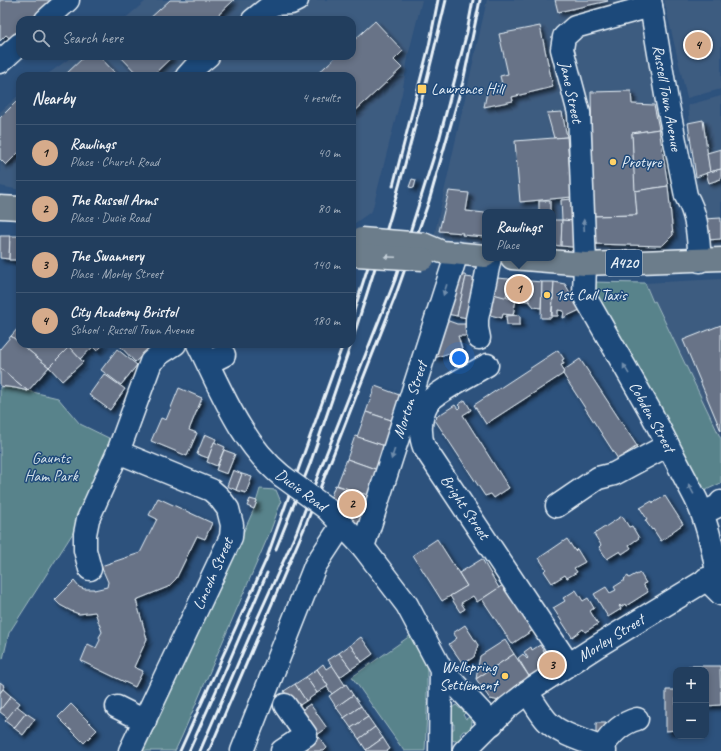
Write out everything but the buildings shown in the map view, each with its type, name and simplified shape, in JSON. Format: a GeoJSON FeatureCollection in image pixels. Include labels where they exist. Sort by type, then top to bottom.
{"type":"FeatureCollection","features":[{"type":"Feature","properties":{"kind":"main road"},"geometry":{"type":"LineString","coordinates":[[0,207],[16,208]]}},
{"type":"Feature","properties":{"kind":"main road"},"geometry":{"type":"LineString","coordinates":[[356,247],[482,256]]}},
{"type":"Feature","properties":{"kind":"main road","name":"A420"},"geometry":{"type":"LineString","coordinates":[[548,261],[585,264],[702,261]]}},
{"type":"Feature","properties":{"kind":"street"},"geometry":{"type":"LineString","coordinates":[[50,16],[68,0]]}},
{"type":"Feature","properties":{"kind":"street"},"geometry":{"type":"LineString","coordinates":[[258,16],[274,2],[291,3],[297,0]]}},
{"type":"Feature","properties":{"kind":"street","name":"Jane Street"},"geometry":{"type":"LineString","coordinates":[[585,264],[579,113],[562,49],[564,37],[574,27],[650,3]]}},
{"type":"Feature","properties":{"kind":"street","name":"Russell Town Avenue"},"geometry":{"type":"LineString","coordinates":[[650,3],[667,101],[686,196],[691,204],[697,222],[702,261]]}},
{"type":"Feature","properties":{"kind":"street"},"geometry":{"type":"LineString","coordinates":[[0,62],[16,48]]}},
{"type":"Feature","properties":{"kind":"street"},"geometry":{"type":"LineString","coordinates":[[191,72],[203,60]]}},
{"type":"Feature","properties":{"kind":"street","name":"Morton Street"},"geometry":{"type":"LineString","coordinates":[[363,547],[436,252]]}},
{"type":"Feature","properties":{"kind":"street"},"geometry":{"type":"LineString","coordinates":[[479,338],[477,319],[489,261]]}},
{"type":"Feature","properties":{"kind":"street","name":"Cobden Street"},"geometry":{"type":"LineString","coordinates":[[585,264],[584,295],[649,409],[703,513],[714,554],[716,579]]}},
{"type":"Feature","properties":{"kind":"street"},"geometry":{"type":"LineString","coordinates":[[90,569],[85,550],[85,534],[88,519],[99,512],[118,452],[151,362],[160,353],[168,348]]}},
{"type":"Feature","properties":{"kind":"street","name":"Ducie Road"},"geometry":{"type":"LineString","coordinates":[[210,354],[232,394],[238,424],[270,466],[326,508],[363,547],[407,605],[441,669],[492,724]]}},
{"type":"Feature","properties":{"kind":"street","name":"Bright Street"},"geometry":{"type":"LineString","coordinates":[[487,365],[435,396],[428,404],[421,426],[421,438],[424,447],[569,665]]}},
{"type":"Feature","properties":{"kind":"street"},"geometry":{"type":"LineString","coordinates":[[557,506],[598,478],[614,474],[668,445]]}},
{"type":"Feature","properties":{"kind":"street","name":"Lincoln Street"},"geometry":{"type":"LineString","coordinates":[[118,452],[211,490],[224,503],[230,514],[232,525],[231,537],[130,751]]}},
{"type":"Feature","properties":{"kind":"street"},"geometry":{"type":"LineString","coordinates":[[703,513],[718,506],[721,502]]}},
{"type":"Feature","properties":{"kind":"street"},"geometry":{"type":"LineString","coordinates":[[242,751],[315,566],[342,525]]}},
{"type":"Feature","properties":{"kind":"street","name":"Morley Street"},"geometry":{"type":"LineString","coordinates":[[464,751],[507,708],[527,692],[569,665],[716,579]]}},
{"type":"Feature","properties":{"kind":"street","name":"Ducie Road"},"geometry":{"type":"LineString","coordinates":[[440,751],[441,669]]}},
{"type":"Feature","properties":{"kind":"street"},"geometry":{"type":"LineString","coordinates":[[527,692],[547,721],[553,726],[562,732],[604,750],[607,741],[619,728],[638,719]]}},
{"type":"Feature","properties":{"kind":"street"},"geometry":{"type":"LineString","coordinates":[[282,751],[306,735],[285,705]]}},
{"type":"Feature","properties":{"kind":"street"},"geometry":{"type":"LineString","coordinates":[[117,707],[145,721]]}},
{"type":"Feature","properties":{"kind":"shaded area"},"geometry":{"type":"Polygon","coordinates":[[[147,0],[422,0],[409,52],[402,93],[372,211],[356,222],[356,72],[51,72],[67,60],[356,60],[356,16],[128,16],[147,0]]]}},
{"type":"Feature","properties":{"kind":"shaded area"},"geometry":{"type":"Polygon","coordinates":[[[487,0],[641,0],[676,236],[664,248],[572,254],[556,252],[556,209],[482,209],[482,244],[434,237],[487,0]]]}},
{"type":"Feature","properties":{"kind":"shaded area"},"geometry":{"type":"Polygon","coordinates":[[[664,0],[721,0],[721,89],[687,98],[664,0]]]}},
{"type":"Feature","properties":{"kind":"shaded area"},"geometry":{"type":"Polygon","coordinates":[[[721,96],[721,250],[703,251],[688,105],[721,96]]]}},
{"type":"Feature","properties":{"kind":"shaded area"},"geometry":{"type":"Polygon","coordinates":[[[16,98],[16,189],[0,186],[0,112],[16,98]]]}},
{"type":"Feature","properties":{"kind":"shaded area"},"geometry":{"type":"Polygon","coordinates":[[[721,279],[721,435],[719,435],[645,283],[721,279]]]}},
{"type":"Feature","properties":{"kind":"green space"},"geometry":{"type":"Polygon","coordinates":[[[590,282],[645,283],[721,439],[721,483],[704,491],[590,282]]]}},
{"type":"Feature","properties":{"kind":"green space","name":"Gaunts Ham Park"},"geometry":{"type":"Polygon","coordinates":[[[0,387],[16,388],[58,398],[80,424],[119,443],[94,500],[9,633],[3,659],[0,657],[0,387]]]}},
{"type":"Feature","properties":{"kind":"green space"},"geometry":{"type":"Polygon","coordinates":[[[260,489],[276,490],[281,502],[270,532],[182,736],[175,751],[138,751],[228,566],[254,509],[260,489]]]}},
{"type":"Feature","properties":{"kind":"green space"},"geometry":{"type":"Polygon","coordinates":[[[414,633],[427,669],[425,751],[404,751],[352,677],[414,633]]]}},
{"type":"Feature","properties":{"kind":"green space"},"geometry":{"type":"Polygon","coordinates":[[[456,705],[465,713],[463,715],[466,719],[469,717],[472,722],[468,731],[463,731],[460,735],[462,737],[459,740],[454,741],[450,738],[450,729],[454,729],[454,724],[451,724],[451,713],[452,708],[456,705]]]}},
{"type":"Feature","properties":{"kind":"railway"},"geometry":{"type":"LineString","coordinates":[[393,186],[429,46],[438,0]]}},
{"type":"Feature","properties":{"kind":"railway"},"geometry":{"type":"LineString","coordinates":[[356,328],[382,246],[420,108],[446,0]]}},
{"type":"Feature","properties":{"kind":"railway"},"geometry":{"type":"LineString","coordinates":[[200,751],[297,531],[395,280],[439,140],[467,32],[473,0]]}},
{"type":"Feature","properties":{"kind":"railway"},"geometry":{"type":"LineString","coordinates":[[209,751],[306,524],[395,297],[429,201],[463,82],[480,0]]}},
{"type":"Feature","properties":{"kind":"railway"},"geometry":{"type":"LineString","coordinates":[[356,304],[374,248]]}},
{"type":"Feature","properties":{"kind":"railway"},"geometry":{"type":"LineString","coordinates":[[180,751],[266,560],[342,348]]}},
{"type":"Feature","properties":{"kind":"railway"},"geometry":{"type":"LineString","coordinates":[[276,549],[310,464],[350,348]]}},
{"type":"Feature","properties":{"kind":"railway"},"geometry":{"type":"LineString","coordinates":[[189,751],[267,573]]}},
{"type":"Feature","properties":{"kind":"place","name":"City Academy Bristol"},"geometry":{"type":"Point","coordinates":[698,45]}},
{"type":"Feature","properties":{"kind":"place","name":"Lawrence Hill"},"geometry":{"type":"Point","coordinates":[422,89]}},
{"type":"Feature","properties":{"kind":"place","name":"Protyre"},"geometry":{"type":"Point","coordinates":[613,162]}},
{"type":"Feature","properties":{"kind":"place","name":"Rawlings"},"geometry":{"type":"Point","coordinates":[519,289]}},
{"type":"Feature","properties":{"kind":"place","name":"1st Call Taxis"},"geometry":{"type":"Point","coordinates":[547,295]}},
{"type":"Feature","properties":{"kind":"place","name":"The Russell Arms"},"geometry":{"type":"Point","coordinates":[352,504]}},
{"type":"Feature","properties":{"kind":"place","name":"The Swannery"},"geometry":{"type":"Point","coordinates":[552,665]}},
{"type":"Feature","properties":{"kind":"place","name":"Wellspring Settlement"},"geometry":{"type":"Point","coordinates":[505,676]}}]}
